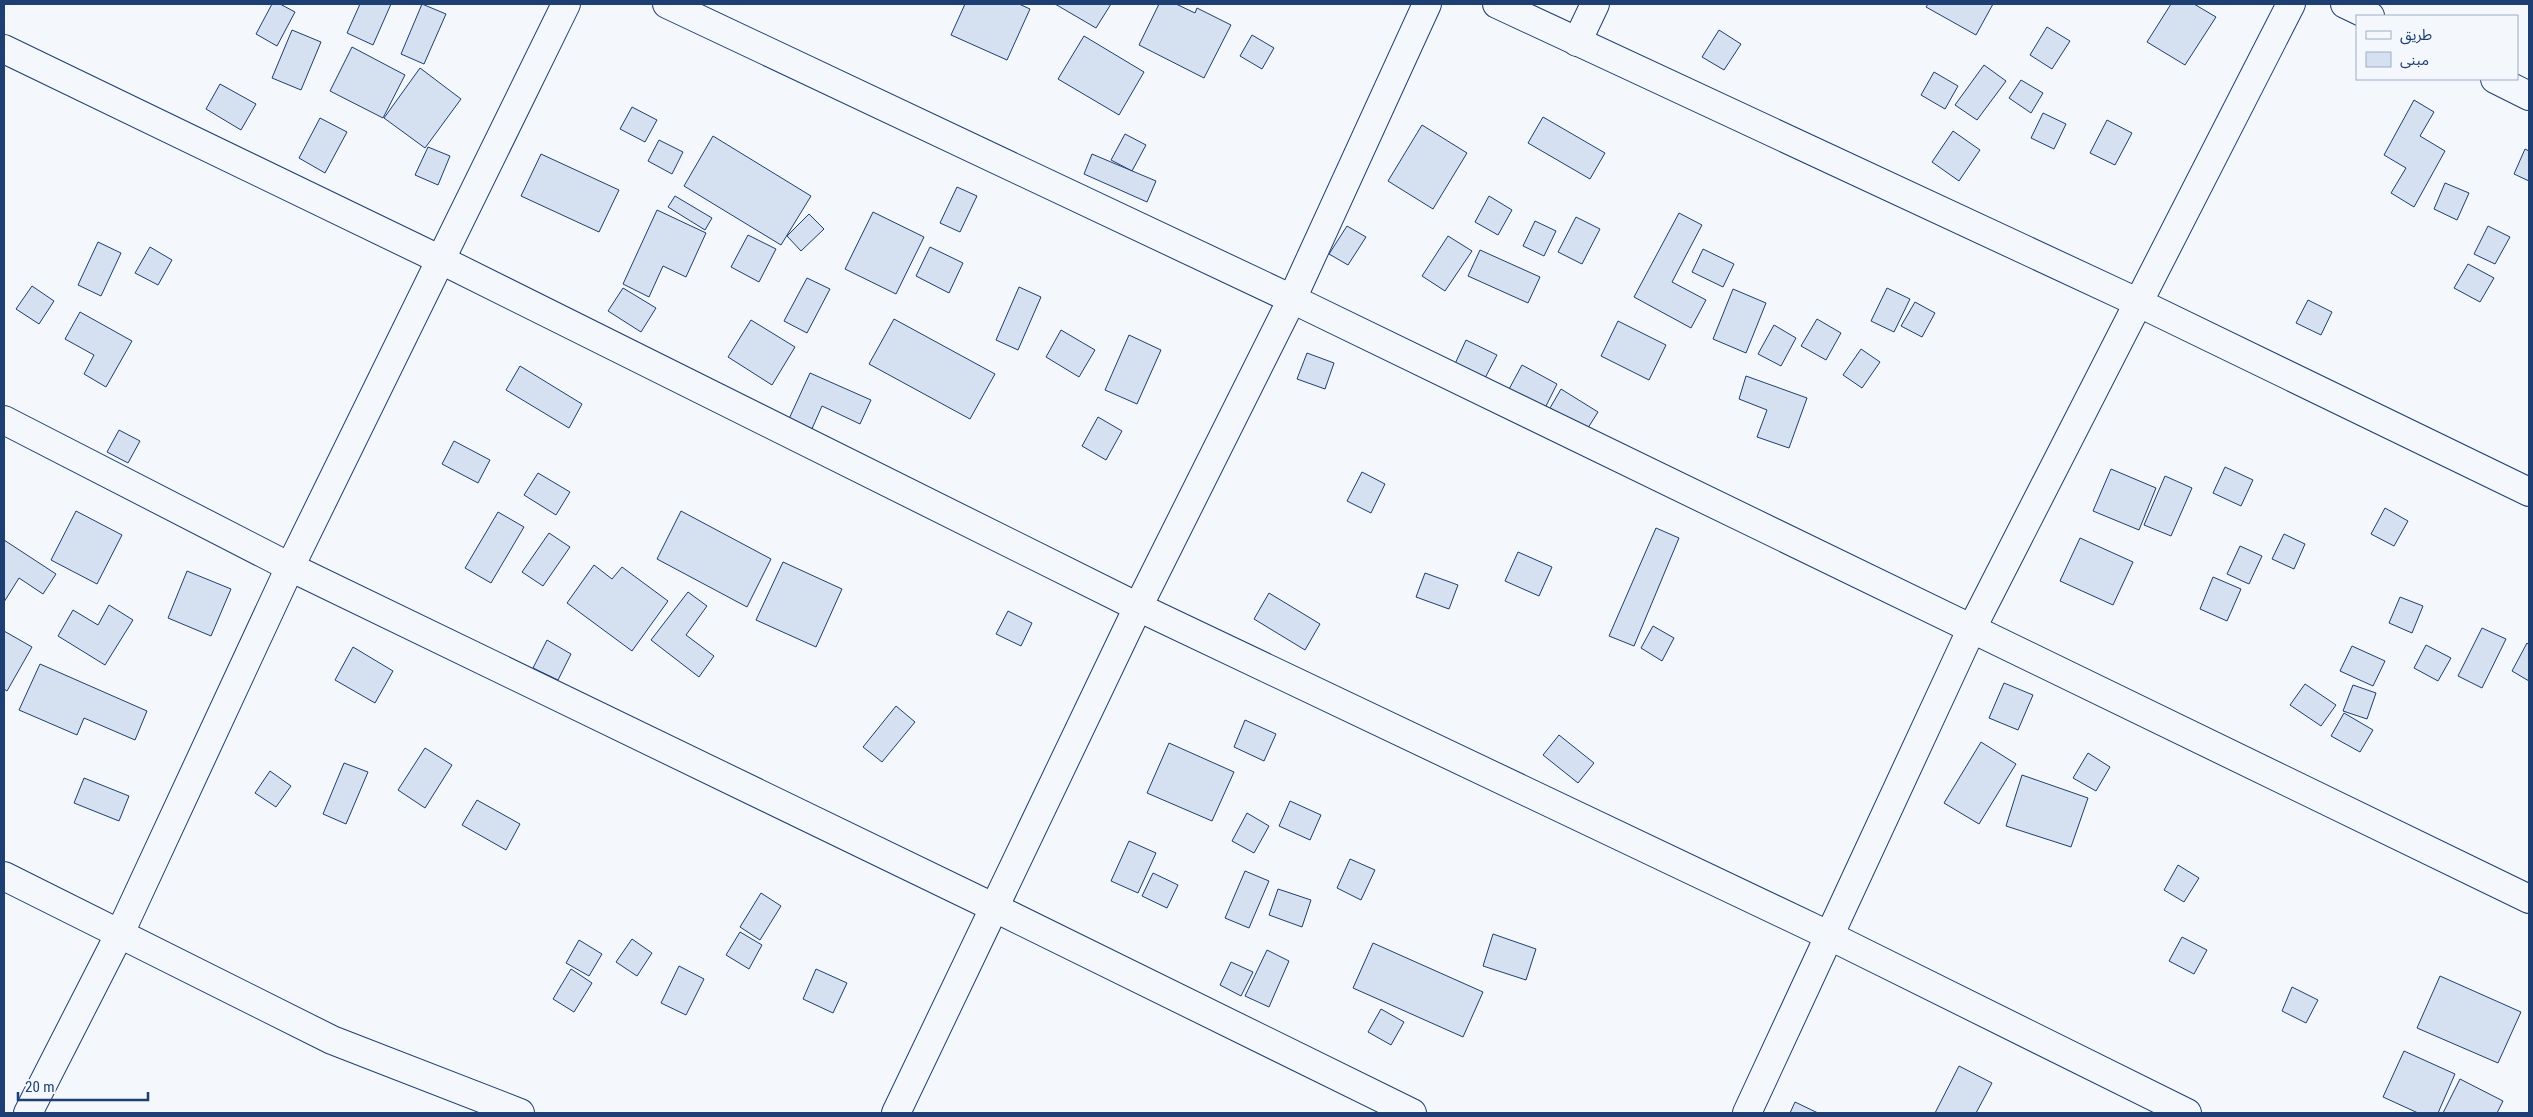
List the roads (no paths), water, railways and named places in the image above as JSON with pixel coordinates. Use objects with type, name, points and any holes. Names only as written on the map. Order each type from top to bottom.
[{"type":"street","points":[[28,1113],[120,933],[290,567],[566,4]]},
{"type":"street","points":[[667,4],[1292,299],[2529,899]]},
{"type":"street","points":[[896,1113],[1138,607],[1292,299],[1427,4]]},
{"type":"street","points":[[1498,4],[2137,302],[2529,492]]},
{"type":"street","points":[[1577,42],[1595,4]]},
{"type":"street","points":[[1747,1113],[1972,628],[2291,4]]},
{"type":"street","points":[[2345,4],[2368,15]]},
{"type":"street","points":[[4,49],[441,260],[1138,607],[1828,935],[2187,1113]]},
{"type":"street","points":[[2497,80],[2529,96]]},
{"type":"street","points":[[4,420],[290,567],[995,908],[1412,1113]]},
{"type":"street","points":[[4,876],[332,1040],[520,1113]]}]
